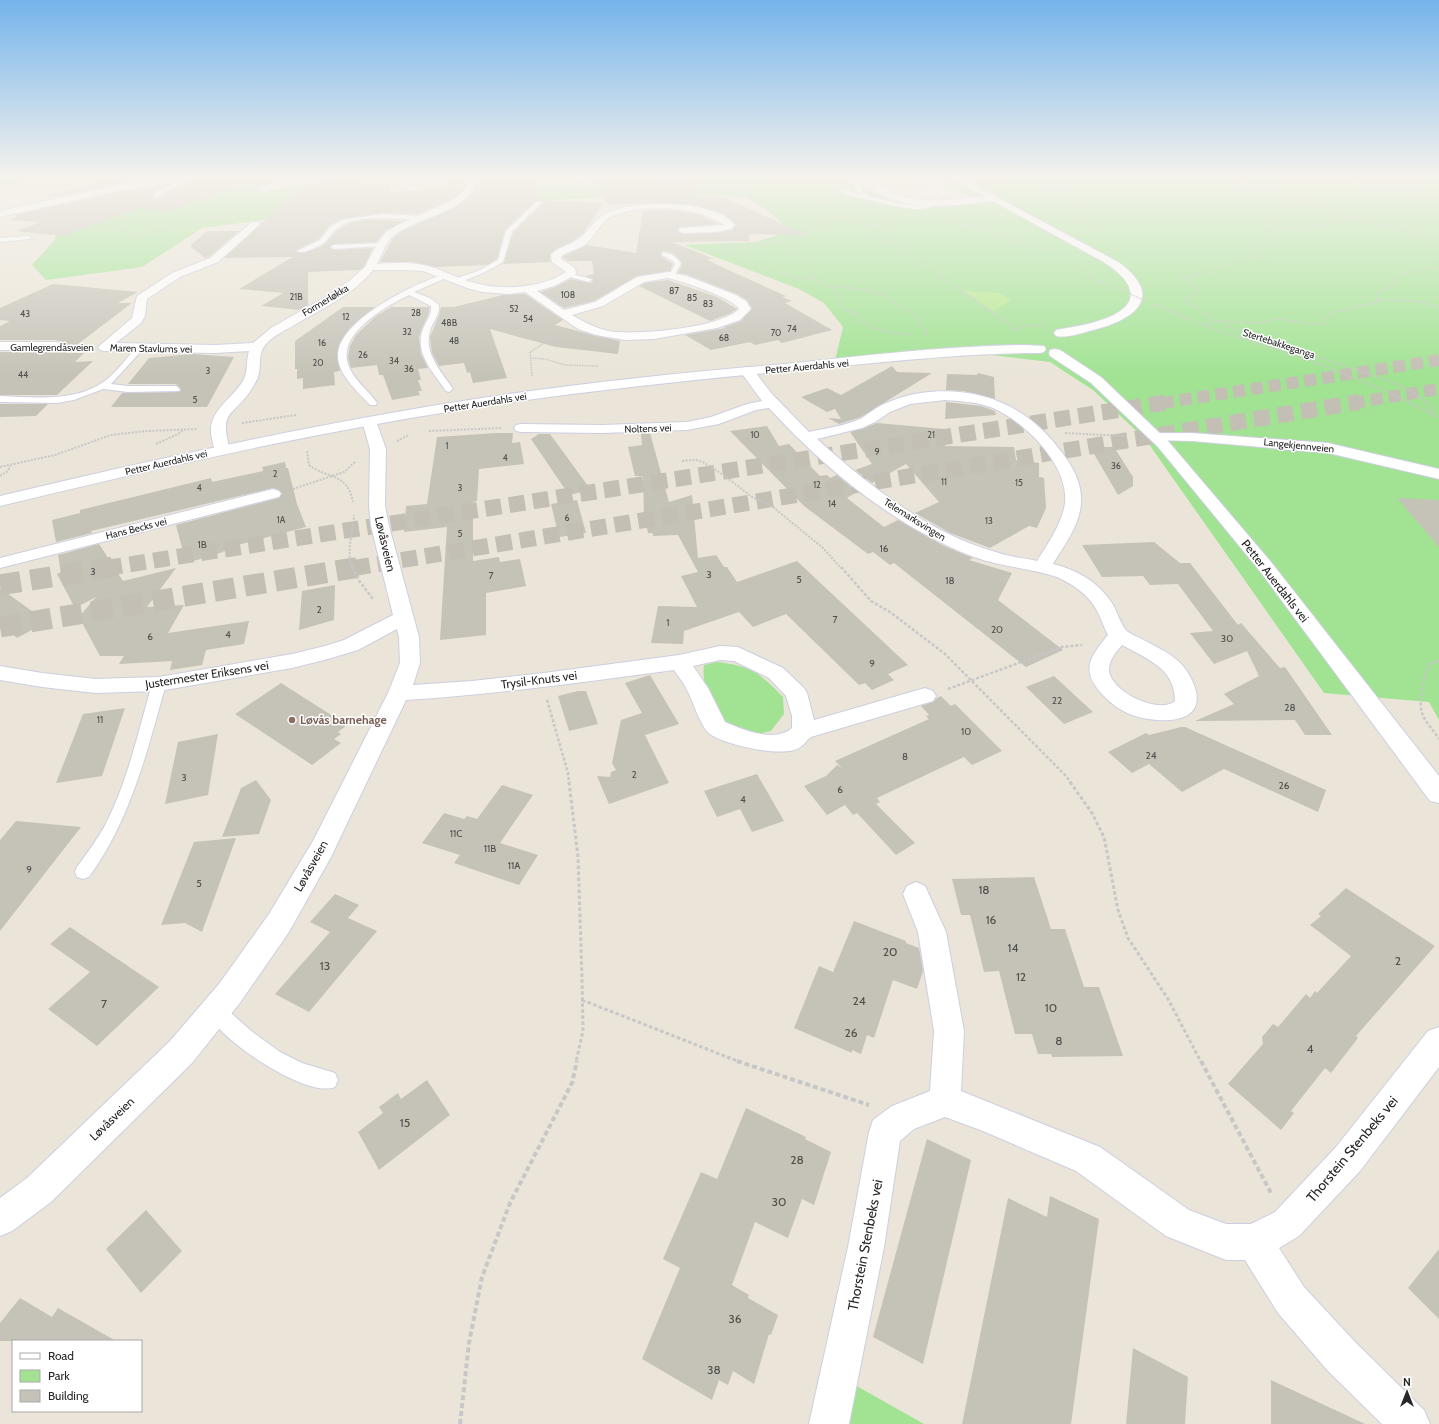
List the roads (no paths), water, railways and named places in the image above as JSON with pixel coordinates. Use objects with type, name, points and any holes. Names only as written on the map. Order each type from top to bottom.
[{"type":"street","name":"Maren Stavlums vei","points":[[232,244],[214,260],[176,275],[141,298],[139,316],[137,320],[104,347],[257,347]]},
{"type":"street","points":[[371,267],[415,267],[431,270],[473,286],[491,289],[526,288],[550,283],[571,273],[571,270],[556,260],[556,255],[577,244]]},
{"type":"street","points":[[1060,333],[1103,324],[1125,313],[1133,306],[1137,295],[1136,286],[1130,277],[1110,261],[1079,244]]},
{"type":"street","name":"Formerløkka","points":[[257,347],[274,331],[347,288],[356,281],[371,267],[381,245]]},
{"type":"street","points":[[526,288],[563,314],[582,326],[611,336],[639,337],[685,330],[715,324],[738,317],[745,310],[742,303],[732,297],[683,278],[672,275],[658,275],[641,279],[599,304],[563,314]]},
{"type":"street","points":[[1040,349],[1055,353],[1079,347],[1103,324]]},
{"type":"street","points":[[1047,329],[1077,338],[1079,347]]},
{"type":"street","name":"Petter Auerdahls vei","points":[[977,350],[1031,338],[1034,346],[1040,349]]},
{"type":"street","name":"Gamlegrendåsveien","points":[[0,346],[56,346]]},
{"type":"street","points":[[222,450],[217,431],[220,418],[249,382],[253,372],[253,358],[257,347]]},
{"type":"street","name":"Petter Auerdahls vei","points":[[1079,347],[1096,380]]},
{"type":"street","name":"Petter Auerdahls vei","points":[[0,501],[222,450],[371,412],[747,371],[977,350],[1040,349]]},
{"type":"street","name":"Petter Auerdahls vei","points":[[1055,353],[1096,380],[1157,437],[1265,566],[1439,794]]},
{"type":"street","name":"Telemarksvingen","points":[[747,371],[771,403],[806,437],[834,462],[900,512],[934,533],[982,554],[1073,577],[1090,589],[1102,602],[1114,641]]},
{"type":"street","points":[[806,437],[848,428],[866,421],[885,409],[906,401],[940,396],[967,397],[996,404],[1026,421],[1040,434],[1066,471],[1070,483],[1073,504],[1064,531],[1042,568]]},
{"type":"street","name":"Noltens vei","points":[[521,428],[616,429],[687,426],[714,421],[752,407],[771,403]]},
{"type":"street","name":"Løvåsveien","points":[[0,1219],[39,1190],[181,1052],[215,1011],[279,923],[322,849],[399,693],[410,663],[409,637],[401,620],[398,599],[379,519],[376,490],[378,449],[371,412]]},
{"type":"street","name":"Langekjennveien","points":[[1157,437],[1192,437],[1328,448],[1439,474]]},
{"type":"street","name":"Hans Becks vei","points":[[0,563],[273,494]]},
{"type":"street","name":"Justermester Eriksens vei","points":[[0,673],[50,681],[96,686],[159,684],[292,661],[328,652],[351,645],[401,620]]},
{"type":"street","name":"Trysil-Knuts vei","points":[[399,693],[472,688],[544,680],[679,662],[720,653],[738,654],[776,673],[796,693],[803,716],[803,731]]},
{"type":"street","points":[[679,662],[697,688],[708,713],[717,728],[738,737],[766,743],[791,742],[803,731],[925,696]]},
{"type":"street","points":[[916,894],[932,932],[949,1031],[945,1101]]},
{"type":"street","name":"Thorstein Stenbeks vei","points":[[830,1424],[866,1247],[885,1132],[904,1117],[945,1101],[986,1116],[1088,1159],[1178,1224],[1226,1242],[1254,1242],[1287,1224],[1348,1159],[1439,1042]]},
{"type":"street","points":[[1254,1242],[1291,1300],[1342,1357],[1410,1424]]},
{"type":"lane","points":[[300,251],[314,244]]},
{"type":"lane","points":[[456,280],[485,270],[500,261],[504,256],[506,244]]},
{"type":"lane","points":[[334,247],[381,245]]},
{"type":"lane","points":[[664,254],[676,260],[678,264],[672,275]]},
{"type":"lane","points":[[568,275],[589,280]]},
{"type":"lane","points":[[371,412],[343,363],[342,351],[350,334],[378,310],[408,292],[446,276]]},
{"type":"lane","points":[[408,292],[435,305],[435,311],[425,332],[423,345],[424,351],[449,389]]},
{"type":"lane","points":[[0,398],[63,399],[84,394],[103,386],[141,347]]},
{"type":"lane","points":[[103,386],[176,389]]},
{"type":"lane","points":[[83,872],[101,847],[115,821],[141,746],[159,684]]},
{"type":"lane","points":[[215,1011],[239,1034],[275,1061],[296,1071],[328,1080]]},
{"type":"tunnel","points":[[1162,403],[1439,360]]},
{"type":"tunnel","points":[[1353,403],[1439,389]]},
{"type":"tunnel","points":[[106,568],[1169,402]]},
{"type":"tunnel","points":[[354,568],[1359,402]]},
{"type":"tunnel","points":[[0,585],[113,567]]},
{"type":"tunnel","points":[[354,568],[360,567]]},
{"type":"tunnel","points":[[0,627],[354,568]]},
{"type":"place","name":"Løvås barnehage","points":[[292,720]]}]
